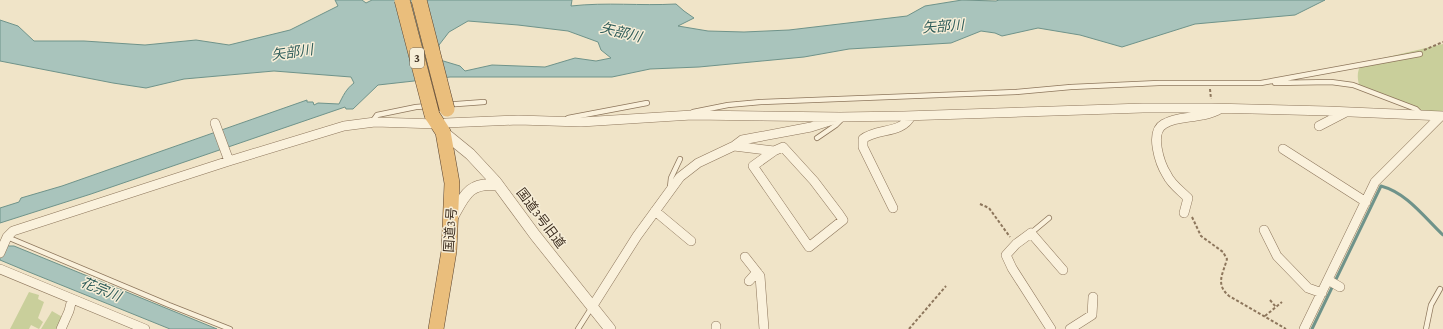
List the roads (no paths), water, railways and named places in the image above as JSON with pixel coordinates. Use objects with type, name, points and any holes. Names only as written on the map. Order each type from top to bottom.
[{"type":"highway","name":"国道3号","points":[[402,0],[441,121]]},
{"type":"highway","name":"国道3号","points":[[419,0],[452,183],[449,251],[436,329]]},
{"type":"street","points":[[0,253],[8,237],[13,231],[229,161],[344,126],[372,122],[518,120],[581,122],[692,115],[842,117],[911,116],[1143,108],[1224,108],[1442,116]]},
{"type":"street","points":[[1185,208],[1188,198],[1167,177],[1160,159],[1156,140],[1157,132],[1162,124],[1170,121],[1204,115],[1224,108]]},
{"type":"street","points":[[1319,126],[1347,112]]},
{"type":"street","points":[[893,208],[863,147],[864,139],[869,135],[903,126],[911,116]]},
{"type":"street","points":[[1304,329],[1375,182],[1442,116]]},
{"type":"street","points":[[592,307],[636,236],[680,177],[698,163],[734,146],[742,140],[811,127],[842,117]]},
{"type":"street","name":"国道3号旧道","points":[[441,121],[498,185],[535,235],[610,329]]},
{"type":"street","points":[[215,123],[229,161]]},
{"type":"street","points":[[734,146],[774,151],[783,147],[814,181],[843,220],[809,247],[753,166],[774,151]]},
{"type":"street","points":[[1283,150],[1366,202]]},
{"type":"street","points":[[451,221],[471,189],[486,184],[498,185]]},
{"type":"street","points":[[655,211],[691,241]]},
{"type":"street","points":[[1264,230],[1277,256],[1308,288],[1322,293]]},
{"type":"street","points":[[1051,329],[1012,268],[1004,251],[1030,233],[1063,270]]},
{"type":"street","points":[[745,258],[760,276],[764,329]]},
{"type":"street","points":[[0,269],[145,329]]},
{"type":"street","points":[[749,281],[757,272]]},
{"type":"street","points":[[1328,280],[1340,287]]},
{"type":"street","points":[[1070,329],[1092,315],[1093,297]]},
{"type":"street","points":[[61,329],[69,311],[72,299]]},
{"type":"lane","points":[[1261,83],[1418,54]]},
{"type":"lane","points":[[692,115],[693,111],[728,105],[761,102],[1016,92],[1071,87],[1158,83],[1209,84],[1331,82],[1353,85],[1416,109],[1422,115]]},
{"type":"lane","points":[[372,122],[377,115],[416,107],[484,102]]},
{"type":"lane","points":[[554,121],[647,103]]},
{"type":"lane","points":[[817,138],[836,125],[842,117]]},
{"type":"lane","points":[[670,191],[671,178],[680,159]]},
{"type":"lane","points":[[1030,233],[1049,218]]},
{"type":"lane","points":[[8,237],[230,329]]},
{"type":"lane","points":[[1426,329],[1430,305],[1440,289]]},
{"type":"lane","points":[[578,329],[592,307]]},
{"type":"water","name":"矢部川","points":[[335,0],[362,0],[366,3],[372,0],[572,0],[571,6],[597,4],[676,4],[694,18],[678,26],[708,31],[744,32],[789,30],[907,16],[925,6],[962,0],[1325,0],[1295,15],[1195,24],[1122,47],[1080,35],[1038,28],[1002,36],[995,33],[981,31],[951,43],[849,49],[804,57],[699,67],[650,69],[612,77],[450,77],[378,85],[353,109],[346,109],[345,107],[91,194],[0,223],[0,208],[19,202],[21,198],[62,186],[307,100],[307,102],[313,102],[314,105],[318,103],[339,104],[343,95],[354,83],[351,77],[274,71],[184,79],[146,88],[113,83],[0,61],[0,20],[18,26],[34,41],[84,41],[145,45],[196,40],[229,45],[290,30],[338,6]],"holes":[[[468,21],[568,31],[598,42],[601,50],[611,58],[596,61],[575,58],[545,67],[492,65],[465,71],[460,66],[440,60],[439,45],[449,32]]]},
{"type":"water","name":"花宗川","points":[[0,241],[9,246],[14,246],[217,329],[170,329],[24,270],[0,260]]},
{"type":"waterway","points":[[1312,329],[1381,186],[1399,194],[1415,206],[1443,235]]}]
